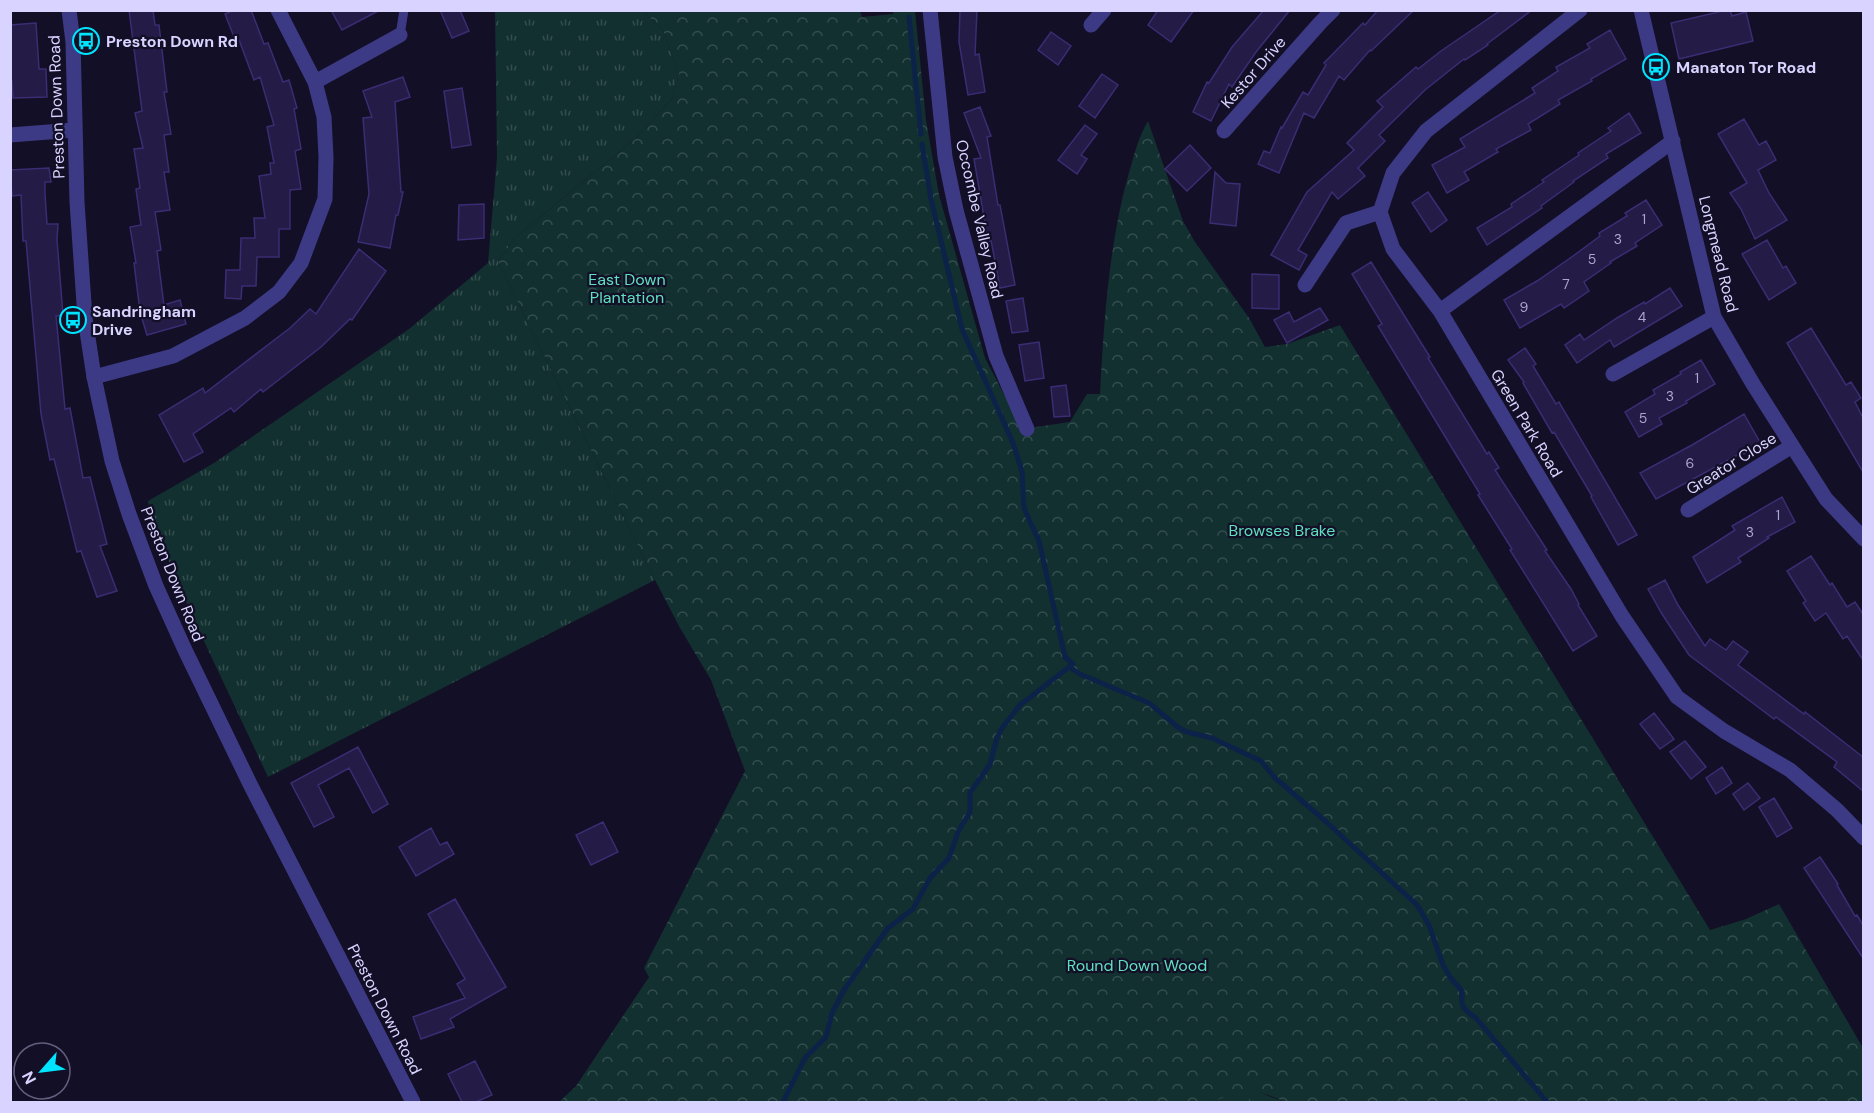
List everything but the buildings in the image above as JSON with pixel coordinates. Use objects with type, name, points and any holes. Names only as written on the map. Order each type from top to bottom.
[{"type":"street","name":"Preston Down Road","points":[[69,10],[73,42],[76,202],[85,318],[94,376],[112,461],[156,586],[180,640],[256,795],[413,1102]]},
{"type":"street","points":[[94,376],[173,356],[245,318],[279,292],[301,262],[325,199],[324,117],[315,82],[278,10]]},
{"type":"street","name":"Occombe Valley Road","points":[[930,10],[945,157],[956,210],[996,356],[1027,429]]},
{"type":"street","points":[[1091,25],[1104,10]]},
{"type":"street","name":"Kestor Drive","points":[[1224,131],[1333,10]]},
{"type":"street","points":[[1305,285],[1346,223],[1380,212],[1393,173],[1426,131],[1580,10]]},
{"type":"street","name":"Longmead Road","points":[[1641,10],[1714,317],[1826,498],[1863,538]]},
{"type":"street","points":[[315,82],[400,35]]},
{"type":"street","points":[[10,135],[74,130]]},
{"type":"street","points":[[1440,311],[1673,141]]},
{"type":"street","name":"Green Park Road","points":[[1380,212],[1393,249],[1440,311],[1622,616],[1677,697],[1724,731],[1790,770],[1837,810],[1863,838]]},
{"type":"street","points":[[1612,374],[1714,317]]},
{"type":"street","name":"Greator Close","points":[[1688,510],[1792,446]]},
{"type":"lane","points":[[400,35],[404,10]]},
{"type":"green space","points":[[860,10],[862,17],[893,14],[893,11],[915,11],[926,120],[939,195],[985,358],[1022,429],[1070,422],[1087,394],[1100,394],[1112,252],[1123,196],[1140,138],[1148,121],[1183,221],[1195,242],[1249,318],[1265,347],[1287,344],[1340,325],[1710,930],[1746,919],[1779,904],[1863,1048],[1863,1102],[1285,1102],[1266,1094],[1249,1092],[1213,1102],[559,1102],[576,1086],[649,977],[644,968],[745,771],[711,680],[655,580],[498,262],[515,238],[636,138],[672,99],[679,74],[663,30],[643,11]]},
{"type":"green space","points":[[495,11],[643,11],[663,30],[679,74],[672,99],[636,138],[515,238],[498,262],[655,580],[268,777],[194,620],[150,517],[148,501],[214,463],[409,329],[488,263],[497,157]]},
{"type":"green space","points":[[1249,1091],[1285,1102],[1213,1102],[1231,1094]]},
{"type":"waterway","points":[[909,17],[921,134]]},
{"type":"waterway","points":[[783,1102],[805,1058],[826,1037],[832,1013],[844,990],[888,928],[913,909],[930,878],[949,858],[958,832],[970,812],[970,793],[990,764],[1002,728],[1020,705],[1073,664],[1065,657],[1039,541],[1024,508],[1022,471],[1013,443],[962,329],[931,199],[922,144]]},
{"type":"waterway","points":[[1069,667],[1080,674],[1149,703],[1187,732],[1212,738],[1261,761],[1274,777],[1417,905],[1429,925],[1443,965],[1462,991],[1463,1007],[1476,1018],[1547,1102]]},
{"type":"place","name":"Preston Down Rd","points":[[86,41]]},
{"type":"place","name":"Manaton Tor Road","points":[[1656,67]]},
{"type":"place","name":"Sandringham Drive","points":[[73,320]]},
{"type":"park label","name":"East Down Plantation","points":[[627,288]]},
{"type":"park label","name":"Browses Brake","points":[[1282,530]]},
{"type":"park label","name":"Round Down Wood","points":[[1137,965]]}]
